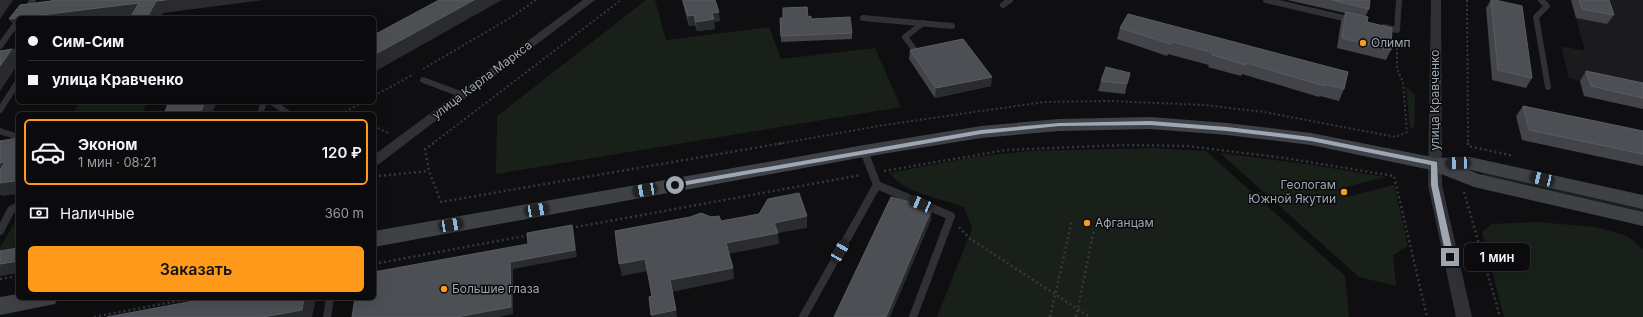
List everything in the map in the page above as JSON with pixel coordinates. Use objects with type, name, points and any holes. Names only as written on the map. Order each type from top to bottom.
[{"type":"street","name":"улица Карла Маркса","points":[[376,160],[590,0]]},
{"type":"street","name":"улица Кравченко","points":[[1436,0],[1435,185],[1464,317]]},
{"type":"street","points":[[376,239],[864,151],[981,132],[1059,124],[1150,123],[1227,129],[1311,139],[1435,164],[1474,180],[1643,219]]},
{"type":"street","points":[[1435,164],[1470,163],[1643,202]]},
{"type":"street","points":[[0,306],[35,300]]},
{"type":"lane","points":[[21,16],[33,0]]},
{"type":"lane","points":[[1003,4],[1010,0]]},
{"type":"lane","points":[[1266,0],[1358,22]]},
{"type":"lane","points":[[1374,25],[1397,30],[1399,0]]},
{"type":"lane","points":[[1541,0],[1547,6],[1536,17],[1548,87]]},
{"type":"lane","points":[[863,18],[952,26]]},
{"type":"lane","points":[[916,53],[906,37],[923,23]]},
{"type":"lane","points":[[0,46],[16,24]]},
{"type":"lane","points":[[0,54],[16,51]]},
{"type":"lane","points":[[423,80],[463,95]]},
{"type":"lane","points":[[0,110],[16,86]]},
{"type":"lane","points":[[275,104],[286,112]]},
{"type":"lane","points":[[0,131],[16,136]]},
{"type":"lane","points":[[864,151],[877,185],[951,216],[913,317]]},
{"type":"lane","points":[[803,317],[877,185]]},
{"type":"lane","points":[[0,231],[11,210],[16,207]]},
{"type":"lane","points":[[327,317],[330,300]]},
{"type":"path","points":[[376,95],[503,22],[536,0]]},
{"type":"path","points":[[622,0],[425,149],[428,171],[441,202],[884,125],[1044,102],[1110,101],[1204,105],[1264,112],[1396,137],[1407,132],[1403,82],[1397,69],[1397,30]]},
{"type":"path","points":[[1467,0],[1468,146],[1521,158]]},
{"type":"path","points":[[346,111],[359,104]]},
{"type":"path","points":[[376,127],[390,134]]},
{"type":"path","points":[[570,228],[872,172],[1006,150],[1123,145],[1202,148],[1285,158],[1394,176],[1427,317]]},
{"type":"path","points":[[378,176],[428,171]]},
{"type":"path","points":[[1468,193],[1463,192],[1500,317]]},
{"type":"path","points":[[951,216],[969,238],[1090,317]]},
{"type":"path","points":[[1050,317],[1072,220]]},
{"type":"path","points":[[1076,317],[1095,225]]},
{"type":"path","points":[[376,264],[531,235]]},
{"type":"path","points":[[0,279],[16,276]]},
{"type":"path","points":[[94,317],[183,300]]},
{"type":"shaded area","points":[[646,0],[655,0],[666,40],[769,27],[781,59],[875,48],[901,107],[496,174],[497,116]]},
{"type":"shaded area","points":[[1571,0],[1643,0],[1643,109],[1584,96],[1580,81],[1569,78],[1561,46],[1585,51]]},
{"type":"shaded area","points":[[1406,87],[1415,94],[1414,128],[1410,127]]},
{"type":"shaded area","points":[[78,104],[146,104],[143,111],[136,112],[74,112]]},
{"type":"shaded area","points":[[1153,148],[1206,151],[1345,276],[1349,317],[937,317],[972,229],[964,207],[914,191],[896,180],[889,173],[974,157],[1029,151]]},
{"type":"shaded area","points":[[1220,153],[1313,165],[1385,177],[1338,189],[1347,197],[1394,185],[1408,246],[1393,255],[1396,286],[1359,277]]},
{"type":"shaded area","points":[[1482,172],[1643,208],[1643,213],[1483,177]]},
{"type":"shaded area","points":[[16,220],[16,255],[0,258],[0,248]]},
{"type":"shaded area","points":[[1536,222],[1596,227],[1627,236],[1643,249],[1643,317],[1504,317],[1482,232],[1492,224]]},
{"type":"building","points":[[165,0],[156,1],[148,16],[131,16],[139,3],[33,16],[16,16],[16,18],[9,19],[20,5],[51,1]]},
{"type":"building","points":[[439,0],[474,0],[376,54],[376,34]]},
{"type":"building","points":[[683,0],[715,0],[719,12],[712,13],[714,19],[696,22],[694,15],[688,16]]},
{"type":"building","points":[[1332,0],[1370,0],[1369,9]]},
{"type":"building","points":[[1491,0],[1522,6],[1532,78],[1498,70]]},
{"type":"building","points":[[1579,0],[1609,0],[1614,15],[1582,9]]},
{"type":"building","points":[[807,7],[808,17],[811,16],[811,19],[850,17],[852,33],[781,36],[780,18],[783,18],[783,8]]},
{"type":"building","points":[[1346,12],[1368,17],[1367,22],[1392,28],[1391,50],[1342,38]]},
{"type":"building","points":[[1128,14],[1348,72],[1344,89],[1324,84],[1324,86],[1247,63],[1246,65],[1212,55],[1213,53],[1172,42],[1171,44],[1120,28]]},
{"type":"building","points":[[963,39],[992,77],[936,88],[910,50]]},
{"type":"building","points":[[12,49],[0,66],[0,51]]},
{"type":"building","points":[[1106,67],[1130,73],[1127,84],[1101,81]]},
{"type":"building","points":[[1586,71],[1643,83],[1643,98],[1591,86]]},
{"type":"building","points":[[168,104],[204,104],[201,112],[165,112]]},
{"type":"building","points":[[1523,106],[1643,131],[1643,154],[1529,130]]},
{"type":"building","points":[[16,138],[15,181],[0,183],[0,170],[5,162],[0,163],[0,141]]},
{"type":"building","points":[[799,193],[807,216],[774,223],[778,233],[726,243],[733,268],[670,280],[676,310],[651,315],[649,297],[652,296],[645,259],[619,264],[615,231],[690,217],[701,213],[711,217],[719,216],[721,221],[759,214],[768,199]]},
{"type":"building","points":[[891,197],[932,208],[886,317],[834,317]]},
{"type":"building","name":"Большие глаза","points":[[572,225],[575,250],[510,262],[511,307],[457,317],[352,317],[355,300],[376,300],[376,272],[528,244],[527,233]]},
{"type":"building","points":[[16,248],[16,261],[0,264],[0,251]]},
{"type":"building","points":[[199,300],[304,300],[302,310],[263,317],[107,317]]},
{"type":"place","name":"Олимп","points":[[1363,43]]},
{"type":"place","name":"Геологам Южной Якутии","points":[[1344,192]]},
{"type":"place","name":"Афганцам","points":[[1087,223]]},
{"type":"place","name":"Большие глаза","points":[[444,289]]},
{"type":"route","points":[[675,185],[864,151],[981,132],[1059,124],[1150,123],[1227,129],[1311,139],[1362,148],[1435,164],[1435,185],[1450,257]]}]
